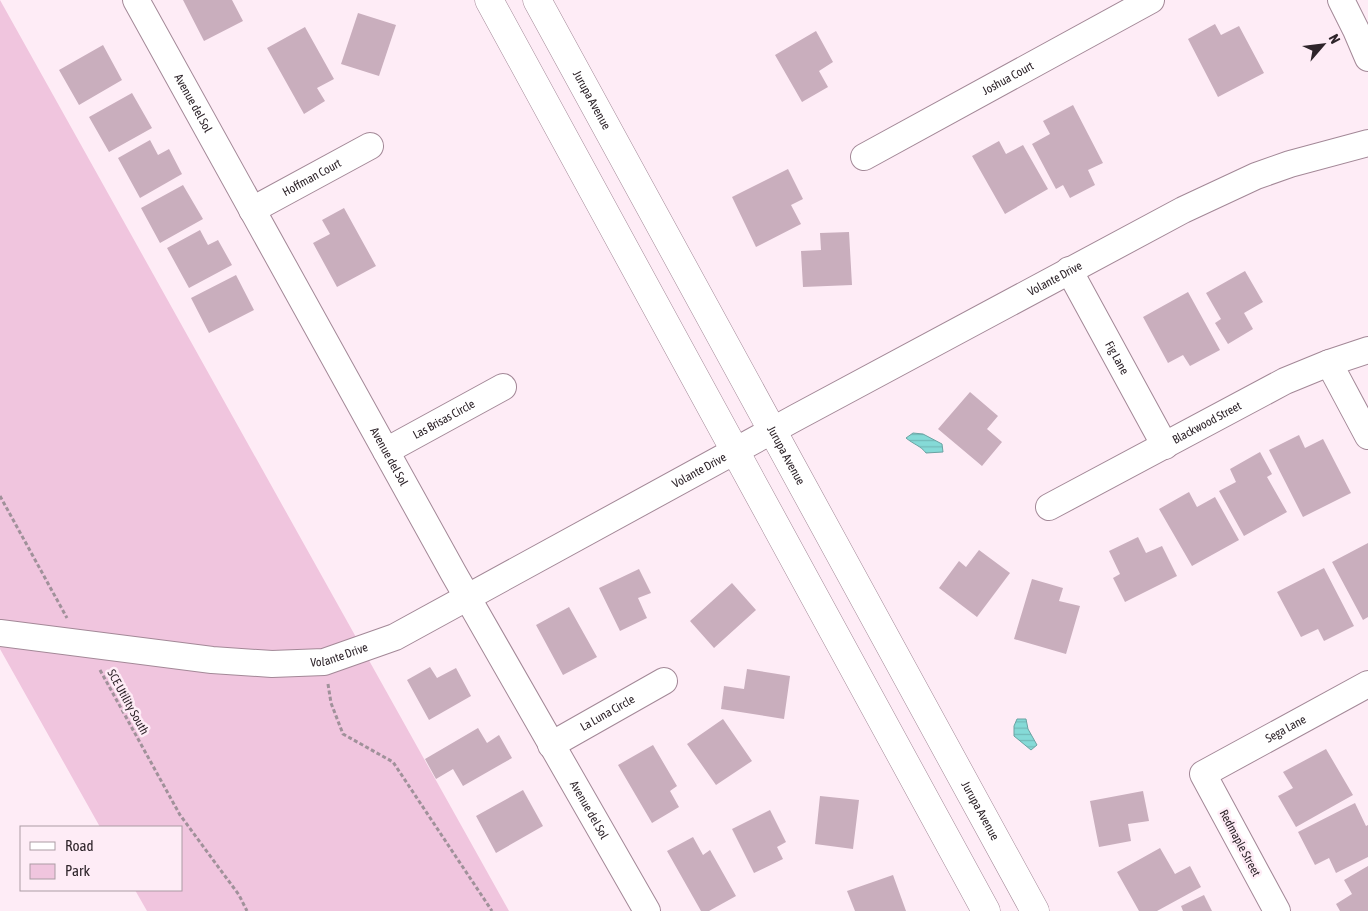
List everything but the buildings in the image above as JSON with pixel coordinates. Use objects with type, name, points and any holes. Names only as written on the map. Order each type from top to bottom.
[{"type":"main road","points":[[489,0],[986,911]]},
{"type":"main road","name":"Jurupa Avenue","points":[[537,0],[774,430],[1035,911]]},
{"type":"street","name":"Avenue del Sol","points":[[136,0],[468,598],[647,911]]},
{"type":"street","name":"Joshua Court","points":[[864,157],[1151,0]]},
{"type":"street","points":[[1341,0],[1368,58]]},
{"type":"street","name":"Volante Drive","points":[[0,633],[212,660],[272,664],[324,662],[396,638],[735,451],[1183,210],[1256,176],[1290,164],[1368,143]]},
{"type":"street","name":"Hoffman Court","points":[[252,210],[370,146]]},
{"type":"street","name":"Fig Lane","points":[[1069,270],[1164,446]]},
{"type":"street","name":"Blackwood Street","points":[[1049,507],[1285,382],[1329,362],[1368,350]]},
{"type":"street","points":[[1329,362],[1368,436]]},
{"type":"street","name":"Las Brisas Circle","points":[[386,450],[503,387]]},
{"type":"street","name":"La Luna Circle","points":[[552,745],[664,682]]},
{"type":"street","name":"Sega Lane","points":[[1203,774],[1368,684]]},
{"type":"street","name":"Redmaple Street","points":[[1203,774],[1276,911]]},
{"type":"path","name":"SCE Utility South","points":[[0,496],[60,606],[103,674],[180,814],[239,895],[247,911]]},
{"type":"path","points":[[324,662],[331,703],[342,734],[394,762],[492,911]]},
{"type":"green space","points":[[0,0],[509,911],[147,911],[136,891],[182,891],[182,826],[99,826],[0,649]]},
{"type":"water","points":[[913,433],[923,434],[942,444],[943,452],[926,453],[906,438]]},
{"type":"water","points":[[1017,719],[1026,719],[1028,729],[1037,745],[1031,750],[1014,736],[1014,726]]}]
